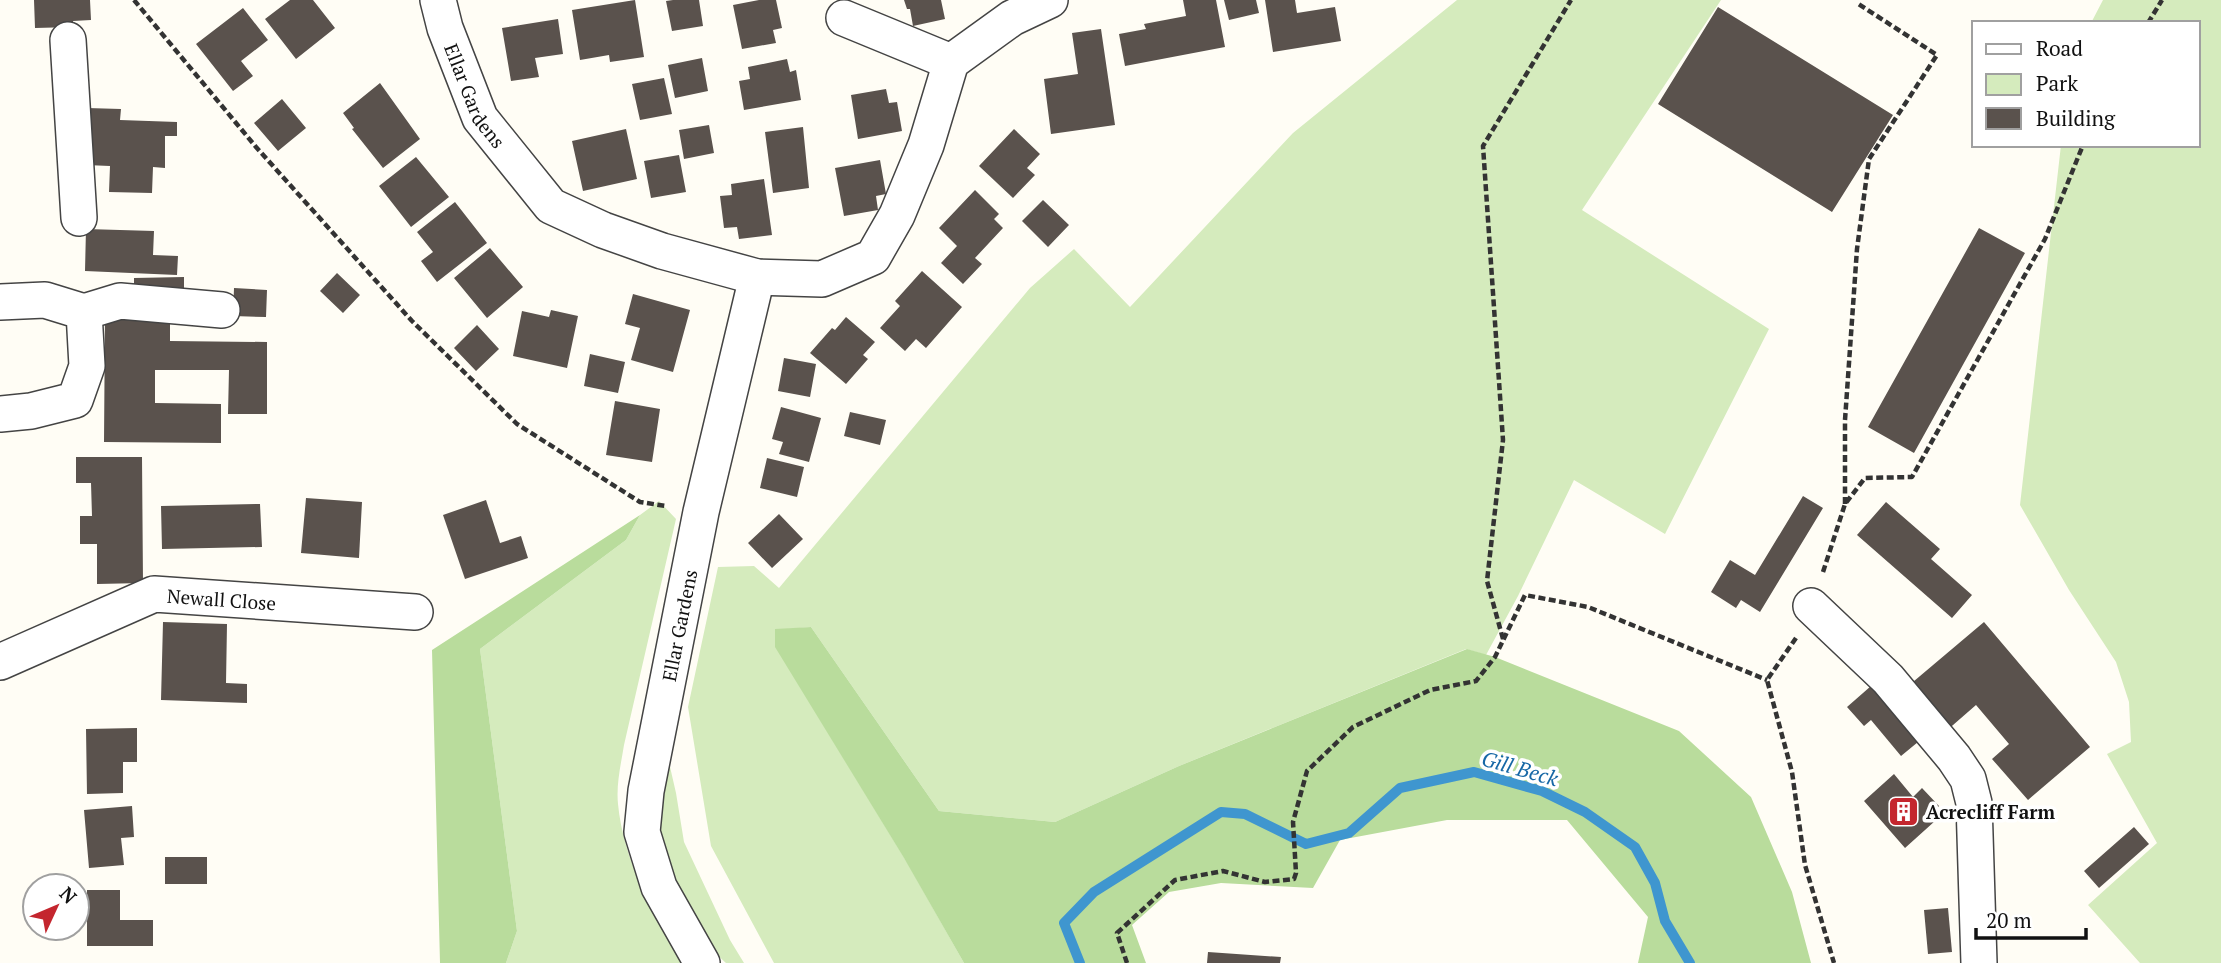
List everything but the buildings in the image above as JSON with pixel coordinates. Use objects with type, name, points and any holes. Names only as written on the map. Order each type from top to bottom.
[{"type":"street","name":"Ellar Gardens","points":[[438,0],[445,28],[480,118],[551,206],[627,239],[757,277],[822,279],[873,257],[897,215],[926,145],[951,62]]},
{"type":"street","points":[[844,18],[951,62],[1012,18],[1050,0]]},
{"type":"street","points":[[68,40],[79,218]]},
{"type":"street","name":"Ellar Gardens","points":[[702,963],[659,887],[642,832],[646,792],[701,512],[757,277]]},
{"type":"street","points":[[0,302],[45,300],[84,312],[120,301],[222,310]]},
{"type":"street","points":[[0,414],[31,411],[75,400],[88,366],[84,312]]},
{"type":"street","name":"Newall Close","points":[[0,662],[153,594],[415,612]]},
{"type":"street","points":[[1811,606],[1888,679],[1954,758],[1968,779],[1974,803],[1979,963]]},
{"type":"path","points":[[134,0],[256,147],[412,321],[517,424],[640,502],[701,512]]},
{"type":"path","points":[[1503,639],[1486,581],[1503,440],[1483,146],[1571,0]]},
{"type":"path","points":[[2149,21],[2162,0]]},
{"type":"path","points":[[1845,505],[1845,420],[1857,249],[1869,159],[1937,55],[1857,3]]},
{"type":"path","points":[[1767,680],[1803,629],[1845,505],[1865,478],[1912,477],[2051,227],[2082,147]]},
{"type":"path","points":[[1127,963],[1117,933],[1175,880],[1223,872],[1265,882],[1294,879],[1296,873],[1293,822],[1307,771],[1353,727],[1430,690],[1476,681],[1495,657],[1525,594],[1588,607],[1767,680]]},
{"type":"path","points":[[1767,680],[1792,772],[1805,865],[1834,963]]},
{"type":"green space","points":[[1457,0],[1721,0],[1582,210],[1769,329],[1665,534],[1574,480],[1486,655],[1466,649],[1179,766],[1055,822],[939,811],[811,627],[776,630],[776,647],[908,864],[964,963],[774,963],[711,846],[688,707],[718,567],[754,566],[779,588],[1030,288],[1074,249],[1130,307],[1293,133]]},
{"type":"green space","points":[[2103,0],[2221,0],[2221,963],[2140,963],[2088,905],[2157,843],[2107,754],[2131,742],[2129,702],[2116,662],[2069,590],[2020,505],[2061,147],[2200,147],[2200,21],[2092,21]]},
{"type":"green space","points":[[659,501],[676,519],[624,745],[618,797],[621,825],[633,867],[652,908],[686,963],[506,963],[517,931],[480,649],[626,540],[640,515]]},
{"type":"green space","points":[[640,515],[626,540],[480,649],[517,931],[506,963],[440,963],[432,650]]},
{"type":"green space","points":[[811,627],[939,811],[1055,822],[1179,766],[1467,649],[1495,657],[1679,731],[1751,797],[1792,892],[1811,963],[1638,963],[1648,917],[1567,820],[1447,820],[1340,840],[1313,888],[1221,883],[1169,892],[1132,925],[1146,963],[964,963],[904,858],[775,647],[775,629]]},
{"type":"green space","points":[[665,745],[684,842],[730,940],[744,963],[726,963],[713,951],[677,893],[656,837]]},
{"type":"waterway","name":"Gill Beck","points":[[1080,963],[1064,923],[1094,892],[1221,812],[1245,814],[1306,844],[1349,833],[1400,788],[1474,772],[1542,791],[1585,812],[1635,847],[1655,883],[1665,921],[1690,963]]},
{"type":"place","name":"Acrecliff Farm","points":[[1903,811]]}]
